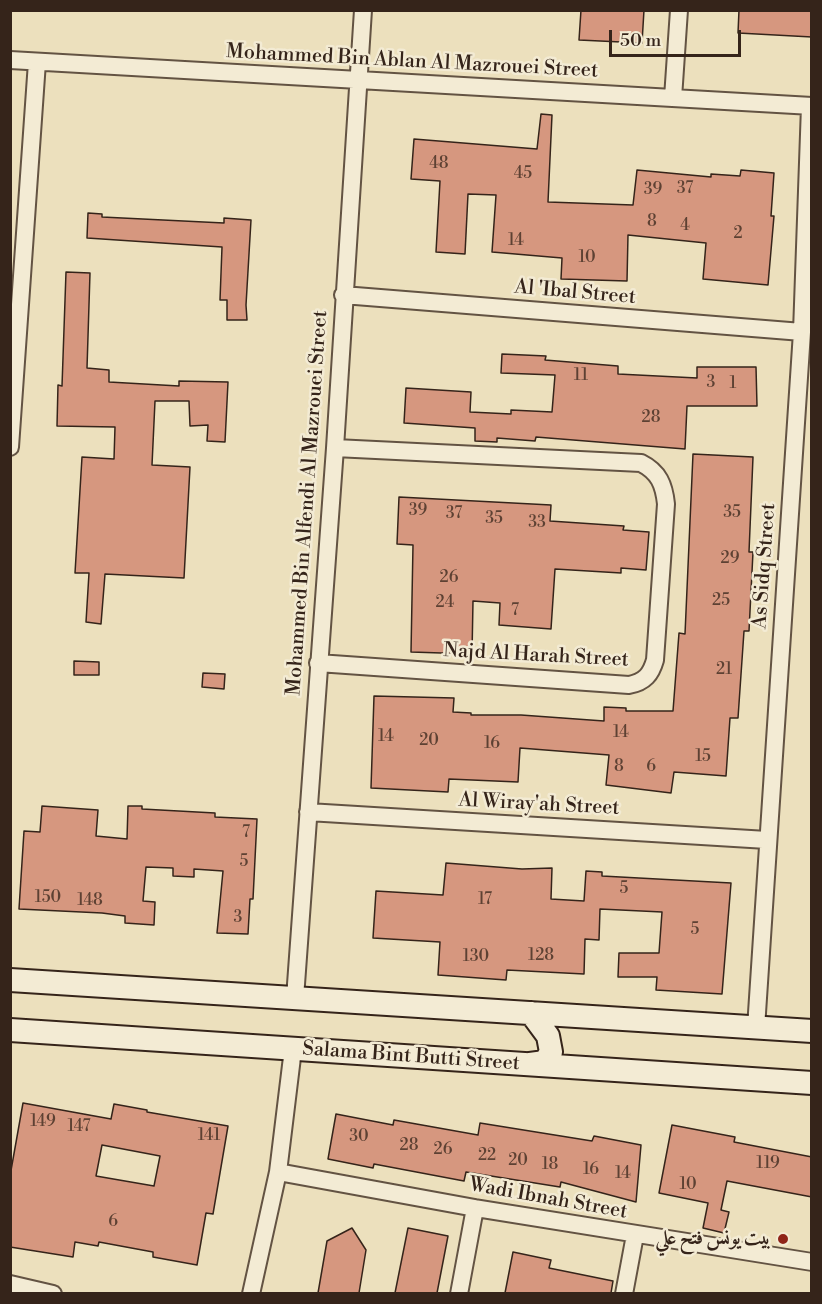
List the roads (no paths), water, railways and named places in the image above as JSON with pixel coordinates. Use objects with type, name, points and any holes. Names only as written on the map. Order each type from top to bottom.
[{"type":"main road","points":[[10,980],[812,1030]]},
{"type":"main road","points":[[526,1064],[545,1062],[551,1052],[548,1036],[531,1013]]},
{"type":"main road","name":"Salama Bint Butti Street","points":[[10,1030],[812,1083]]},
{"type":"street","name":"Mohammed Bin Alfendi Al Mazrouei Street","points":[[295,998],[335,448],[363,10]]},
{"type":"street","points":[[673,98],[679,10]]},
{"type":"street","name":"Mohammed Bin Ablan Al Mazrouei Street","points":[[10,60],[811,106]]},
{"type":"street","points":[[10,447],[37,62]]},
{"type":"street","name":"As Sidq Street","points":[[756,1028],[802,332],[811,106]]},
{"type":"street","name":"Al 'Ibal Street","points":[[343,295],[802,332]]},
{"type":"street","name":"Najd Al Harah Street","points":[[318,663],[630,685],[645,679],[651,673],[655,660],[666,504],[664,488],[651,468],[641,463],[335,448]]},
{"type":"street","name":"Al Wiray'ah Street","points":[[308,812],[767,840]]},
{"type":"street","points":[[251,1293],[278,1172],[293,1049]]},
{"type":"street","name":"Wadi Ibnah Street","points":[[278,1172],[635,1235],[812,1262]]},
{"type":"street","points":[[459,1293],[475,1208]]},
{"type":"street","points":[[624,1293],[635,1235]]},
{"type":"street","points":[[10,1284],[54,1293]]},
{"type":"place","name":"بيت يونس فتح علي","points":[[783,1239]]}]
